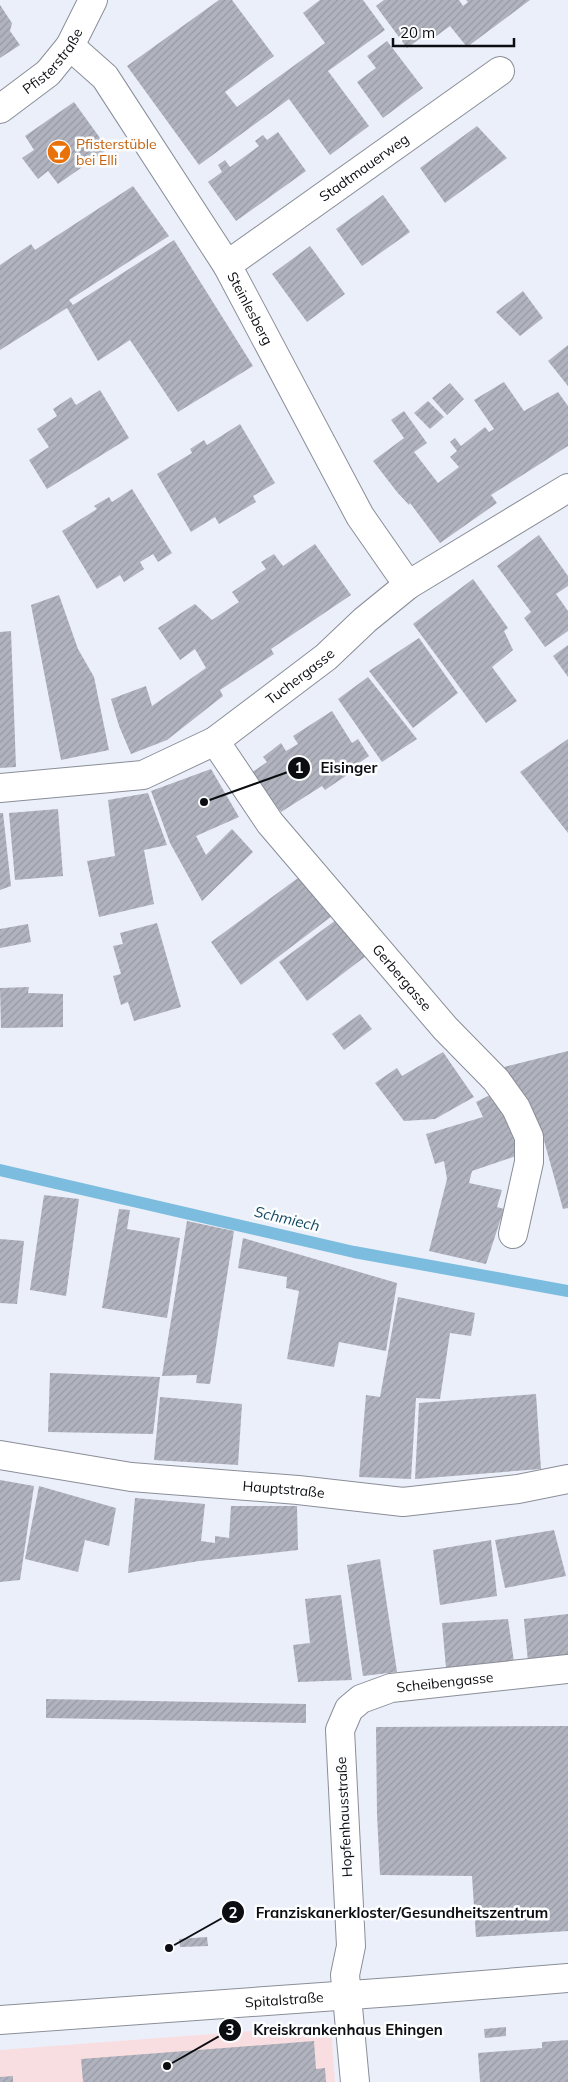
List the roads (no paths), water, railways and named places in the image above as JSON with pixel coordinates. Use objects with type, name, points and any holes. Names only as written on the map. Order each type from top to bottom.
[{"type":"street","name":"Pfisterstraße","points":[[0,109],[48,74],[70,46],[93,0]]},
{"type":"street","name":"Steinlesberg","points":[[70,46],[105,77],[227,265],[360,516],[408,585]]},
{"type":"street","name":"Stadtmauerweg","points":[[227,265],[500,71]]},
{"type":"street","name":"Tuchergasse","points":[[0,788],[143,775],[215,741],[326,657],[408,585],[568,488]]},
{"type":"street","name":"Gerbergasse","points":[[215,741],[270,824],[445,1028],[496,1080],[516,1108],[529,1137],[529,1162],[513,1234]]},
{"type":"street","name":"Hauptstraße","points":[[0,1455],[131,1478],[298,1490],[403,1502],[518,1489],[568,1479]]},
{"type":"street","name":"Scheibengasse","points":[[340,1730],[349,1709],[361,1699],[391,1688],[568,1668]]},
{"type":"street","name":"Hopfenhausstraße","points":[[340,1730],[351,1946],[345,1975],[355,2082]]},
{"type":"street","name":"Spitalstraße","points":[[0,2020],[347,1996],[568,1978]]},
{"type":"waterway","name":"Schmiech","points":[[0,1170],[354,1252],[568,1291]]},
{"type":"place","name":"Pfisterstüble bei Elli","points":[[59,152]]},
{"type":"place","name":"Eisinger","points":[[204,802]]},
{"type":"place","name":"Franziskanerkloster/Gesundheitszentrum","points":[[169,1948]]},
{"type":"place","name":"Kreiskrankenhaus Ehingen","points":[[167,2066]]}]
